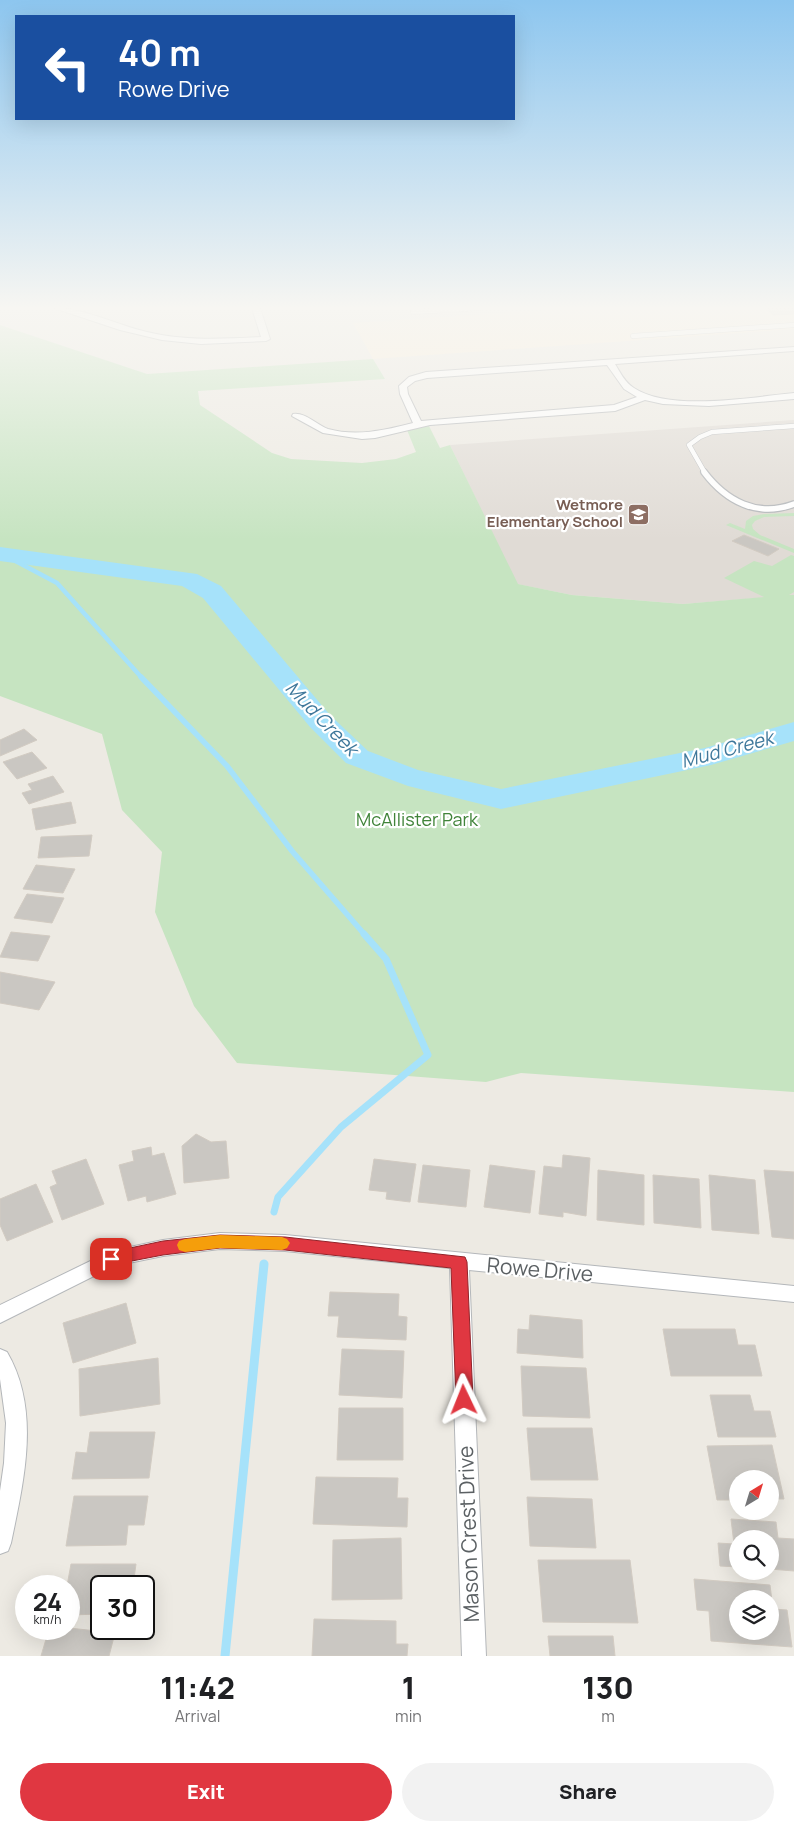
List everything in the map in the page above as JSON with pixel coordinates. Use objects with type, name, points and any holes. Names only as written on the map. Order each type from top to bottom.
[{"type":"street","points":[[404,385],[404,394],[418,424]]},
{"type":"street","points":[[625,385],[631,391],[658,401],[686,403],[794,396]]},
{"type":"street","points":[[296,416],[326,430],[356,436],[375,435],[418,424],[606,410],[622,407],[646,397]]},
{"type":"street","name":"Rowe Drive","points":[[0,1314],[111,1259],[163,1248],[210,1242],[285,1243],[459,1262],[794,1294]]},
{"type":"street","name":"Mason Crest Drive","points":[[459,1262],[474,1656]]},
{"type":"street","points":[[0,1358],[11,1381],[18,1452],[0,1543]]},
{"type":"lane","points":[[794,426],[712,432],[700,437],[689,445],[692,455],[724,495],[754,506],[774,509],[794,504]]},
{"type":"shaded area","name":"Wetmore Elementary School","points":[[794,420],[794,595],[683,604],[572,595],[517,584],[450,445]]},
{"type":"green space","name":"McAllister Park","points":[[0,385],[287,385],[198,391],[200,405],[272,453],[291,459],[362,463],[396,459],[416,452],[407,430],[429,426],[440,448],[450,445],[518,584],[572,595],[683,604],[764,597],[724,578],[754,561],[772,566],[791,555],[794,556],[794,592],[789,595],[794,595],[794,1092],[521,1073],[486,1082],[237,1063],[194,1006],[155,912],[162,852],[122,810],[102,734],[0,696]]},
{"type":"green space","points":[[794,513],[794,516],[764,517],[755,521],[752,525],[753,529],[760,535],[794,549],[794,553],[726,525],[730,523],[745,529],[746,521],[753,516]]},
{"type":"building","points":[[744,535],[779,549],[768,556],[732,541]]},
{"type":"building","points":[[24,729],[37,740],[0,756],[0,740]]},
{"type":"building","points":[[32,752],[47,768],[17,779],[3,762]]},
{"type":"building","points":[[53,776],[64,792],[29,804],[22,793],[32,790],[28,784]]},
{"type":"building","points":[[71,802],[76,823],[36,830],[32,809]]},
{"type":"building","points":[[92,835],[89,856],[38,858],[41,837]]},
{"type":"building","points":[[36,865],[75,869],[63,893],[23,889]]},
{"type":"building","points":[[27,894],[64,898],[52,923],[14,918]]},
{"type":"building","points":[[11,932],[50,936],[38,961],[0,957]]},
{"type":"building","points":[[0,972],[55,982],[39,1010],[0,1003]]},
{"type":"building","points":[[196,1134],[211,1142],[226,1141],[229,1178],[184,1183],[182,1146]]},
{"type":"building","points":[[151,1147],[152,1156],[164,1153],[176,1194],[147,1202],[146,1196],[128,1201],[119,1165],[134,1161],[132,1151]]},
{"type":"building","points":[[563,1155],[590,1158],[586,1216],[563,1212],[563,1217],[539,1214],[544,1166],[562,1168]]},
{"type":"building","points":[[86,1159],[104,1204],[62,1220],[50,1187],[57,1184],[52,1171]]},
{"type":"building","points":[[374,1159],[416,1164],[410,1202],[386,1199],[387,1192],[369,1190]]},
{"type":"building","points":[[423,1165],[470,1170],[466,1207],[418,1202]]},
{"type":"building","points":[[490,1165],[535,1171],[530,1213],[484,1207]]},
{"type":"building","points":[[598,1170],[644,1175],[644,1225],[597,1220]]},
{"type":"building","points":[[764,1170],[794,1172],[794,1239],[772,1237]]},
{"type":"building","points":[[653,1175],[699,1179],[701,1228],[654,1223]]},
{"type":"building","points":[[709,1175],[755,1180],[759,1234],[712,1230]]},
{"type":"building","points":[[36,1184],[53,1222],[7,1241],[0,1225],[0,1199]]},
{"type":"building","points":[[330,1292],[399,1294],[398,1316],[407,1317],[406,1340],[337,1337],[339,1316],[328,1316]]},
{"type":"building","points":[[126,1303],[136,1343],[73,1363],[63,1323]]},
{"type":"building","points":[[530,1315],[582,1320],[583,1358],[517,1353],[518,1329],[529,1330]]},
{"type":"building","points":[[663,1329],[735,1329],[738,1345],[755,1345],[762,1376],[671,1376]]},
{"type":"building","points":[[342,1349],[404,1351],[402,1398],[339,1395]]},
{"type":"building","points":[[158,1358],[160,1404],[80,1416],[79,1369]]},
{"type":"building","points":[[521,1366],[586,1368],[590,1418],[523,1416]]},
{"type":"building","points":[[710,1395],[750,1395],[754,1411],[770,1411],[776,1437],[718,1437]]},
{"type":"building","points":[[339,1408],[403,1408],[403,1460],[337,1460]]},
{"type":"building","points":[[527,1428],[592,1428],[598,1480],[531,1480]]},
{"type":"building","points":[[90,1432],[155,1432],[149,1478],[72,1479],[76,1452],[87,1453]]},
{"type":"building","points":[[772,1445],[778,1470],[729,1470],[729,1500],[717,1500],[707,1446]]},
{"type":"building","points":[[779,1476],[784,1499],[779,1499]]},
{"type":"building","points":[[316,1477],[398,1478],[397,1498],[408,1498],[407,1527],[313,1524]]},
{"type":"building","points":[[74,1496],[148,1496],[144,1525],[128,1525],[126,1545],[66,1546]]},
{"type":"building","points":[[527,1497],[592,1499],[596,1548],[530,1546]]},
{"type":"building","points":[[731,1520],[776,1522],[777,1530],[732,1530]]},
{"type":"building","points":[[401,1538],[402,1599],[332,1600],[333,1540]]},
{"type":"building","points":[[779,1538],[794,1539],[794,1571],[779,1570]]},
{"type":"building","points":[[718,1543],[729,1544],[729,1566],[720,1566]]},
{"type":"building","points":[[538,1560],[630,1560],[638,1623],[543,1622]]},
{"type":"building","points":[[71,1564],[136,1564],[134,1575],[90,1575],[90,1614],[80,1615],[80,1575],[69,1575]]},
{"type":"building","points":[[694,1579],[770,1585],[771,1590],[729,1590],[729,1640],[779,1640],[779,1609],[787,1610],[792,1647],[711,1641],[709,1611],[697,1610]]},
{"type":"building","points":[[314,1619],[396,1621],[396,1644],[408,1644],[407,1656],[312,1656]]},
{"type":"building","points":[[80,1629],[90,1630],[90,1640],[113,1640],[109,1656],[41,1656],[46,1640],[80,1640]]},
{"type":"building","points":[[548,1636],[613,1636],[615,1656],[550,1656]]},
{"type":"waterway","name":"Mud Creek","points":[[0,554],[138,574],[188,579],[212,592],[320,721],[357,757],[408,777],[501,799],[711,756],[794,731]]},
{"type":"waterway","points":[[6,556],[57,583],[142,678]]},
{"type":"waterway","points":[[141,677],[227,766],[292,851],[365,935]]},
{"type":"waterway","points":[[274,1212],[278,1197],[341,1127],[428,1055],[386,959],[364,934]]},
{"type":"waterway","points":[[225,1656],[264,1264]]},
{"type":"slow traffic","points":[[185,1245],[220,1242],[282,1243]]},
{"type":"place","name":"Wetmore Elementary School","points":[[639,514]]},
{"type":"route","points":[[111,1259],[163,1248],[220,1242],[285,1243],[459,1262],[464,1400]]}]
